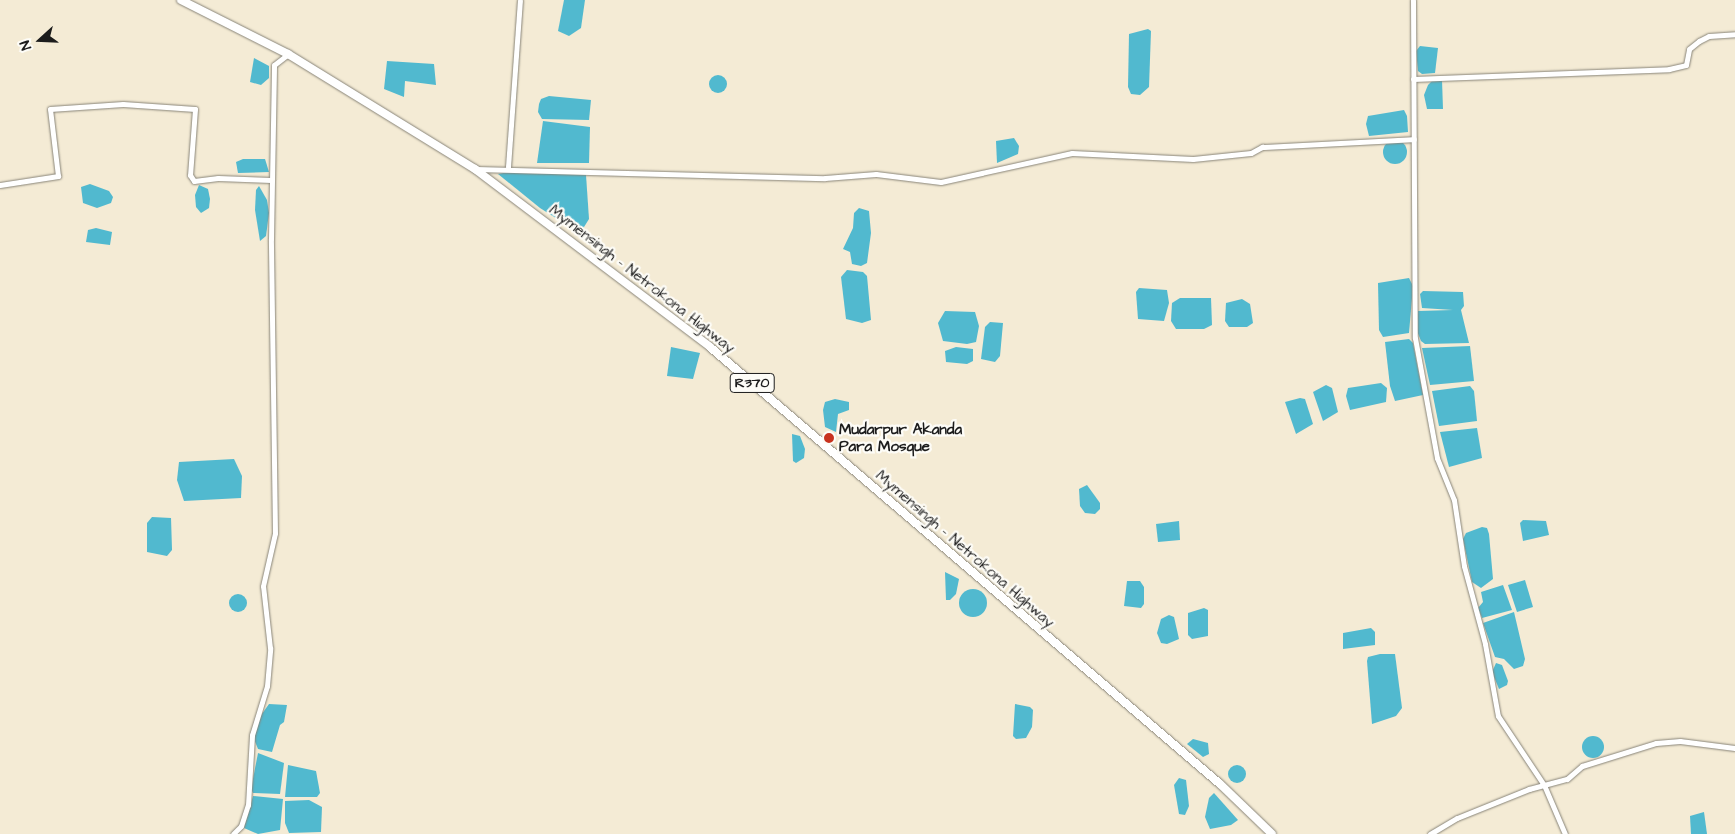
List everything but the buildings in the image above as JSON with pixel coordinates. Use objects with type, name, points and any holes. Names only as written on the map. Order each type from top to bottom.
[{"type":"main road","name":"Mymensingh - Netrokona Highway","points":[[181,0],[288,54],[475,169],[710,347],[1220,784],[1272,834]]},
{"type":"street","points":[[508,167],[520,0]]},
{"type":"street","points":[[1413,0],[1414,338],[1437,458],[1454,500],[1464,566],[1486,644],[1498,716],[1544,785],[1565,834]]},
{"type":"street","points":[[1413,79],[1669,69],[1686,65],[1689,49],[1699,41],[1709,36],[1735,34]]},
{"type":"street","points":[[233,834],[241,826],[248,806],[252,735],[267,686],[270,648],[263,586],[276,533],[271,180],[274,65],[288,54]]},
{"type":"street","points":[[0,185],[58,176],[50,109],[123,104],[196,109],[190,175],[194,182],[218,178],[271,180]]},
{"type":"street","points":[[475,169],[508,167],[825,178],[876,174],[941,182],[1072,153],[1193,159],[1252,153],[1262,147],[1414,139]]},
{"type":"street","points":[[1430,834],[1457,818],[1544,785],[1567,779],[1582,766],[1656,743],[1680,742],[1735,748]]},
{"type":"water","points":[[564,0],[585,0],[581,28],[569,36],[558,31]]},
{"type":"water","points":[[1148,29],[1151,31],[1149,87],[1140,95],[1131,94],[1128,87],[1129,34]]},
{"type":"water","points":[[1420,46],[1438,48],[1435,73],[1422,74],[1418,71],[1416,51]]},
{"type":"water","points":[[254,58],[269,66],[269,78],[261,85],[250,82]]},
{"type":"water","points":[[387,61],[434,64],[436,85],[405,81],[404,97],[384,89]]},
{"type":"water","points":[[714,75],[722,75],[727,80],[725,91],[714,93],[709,88],[709,80]]},
{"type":"water","points":[[1442,80],[1443,109],[1427,109],[1424,95],[1428,85],[1432,81]]},
{"type":"water","points":[[549,96],[591,100],[589,120],[542,119],[538,112],[539,104],[541,99]]},
{"type":"water","points":[[1404,110],[1407,116],[1408,132],[1369,136],[1366,124],[1368,116]]},
{"type":"water","points":[[543,121],[590,127],[589,163],[537,163]]},
{"type":"water","points":[[1014,138],[1019,146],[1018,154],[997,163],[996,141]]},
{"type":"water","points":[[1395,140],[1400,141],[1406,147],[1406,157],[1400,163],[1395,164],[1390,163],[1384,157],[1383,152],[1384,147],[1390,141]]},
{"type":"water","points":[[243,159],[265,159],[269,172],[238,173],[236,162]]},
{"type":"water","points":[[520,170],[586,175],[589,219],[584,227],[578,232],[540,208],[498,174]]},
{"type":"water","points":[[90,184],[109,191],[113,197],[111,203],[97,208],[83,203],[81,187]]},
{"type":"water","points":[[199,185],[208,189],[210,199],[209,208],[201,213],[196,207],[195,195]]},
{"type":"water","points":[[259,186],[267,200],[269,213],[266,236],[260,241],[255,210],[256,190]]},
{"type":"water","points":[[859,208],[869,211],[871,233],[867,263],[861,266],[852,264],[850,252],[843,249],[853,228],[854,213]]},
{"type":"water","points":[[96,228],[112,232],[110,245],[86,242],[88,230]]},
{"type":"water","points":[[847,270],[863,272],[867,276],[871,320],[862,323],[846,319],[841,277]]},
{"type":"water","points":[[1409,278],[1413,286],[1409,333],[1383,337],[1379,330],[1378,283]]},
{"type":"water","points":[[1139,288],[1167,290],[1169,303],[1164,321],[1138,319],[1136,292]]},
{"type":"water","points":[[1423,291],[1463,292],[1464,306],[1461,310],[1469,343],[1425,344],[1421,341],[1417,331],[1418,311],[1453,310],[1422,308],[1420,294]]},
{"type":"water","points":[[1180,298],[1211,298],[1212,325],[1204,329],[1176,329],[1171,321],[1172,303]]},
{"type":"water","points":[[1242,299],[1250,304],[1253,323],[1247,327],[1229,327],[1225,321],[1226,303]]},
{"type":"water","points":[[945,311],[975,312],[979,326],[976,342],[967,344],[943,341],[938,323]]},
{"type":"water","points":[[990,322],[1003,323],[1000,356],[995,362],[981,359],[985,327]]},
{"type":"water","points":[[1409,339],[1413,343],[1423,395],[1395,401],[1390,386],[1385,342]]},
{"type":"water","points":[[1470,346],[1474,381],[1430,385],[1422,348]]},
{"type":"water","points":[[671,347],[700,353],[693,379],[667,376]]},
{"type":"water","points":[[956,347],[973,349],[973,361],[967,364],[946,362],[945,351]]},
{"type":"water","points":[[1381,383],[1387,388],[1386,402],[1350,410],[1346,396],[1348,388]]},
{"type":"water","points":[[1326,385],[1332,388],[1338,412],[1323,421],[1313,392]]},
{"type":"water","points":[[1470,386],[1474,391],[1477,421],[1439,426],[1432,391]]},
{"type":"water","points":[[1300,398],[1305,399],[1313,424],[1296,434],[1285,402]]},
{"type":"water","points":[[835,399],[849,402],[849,410],[838,414],[836,432],[825,427],[823,410],[825,402]]},
{"type":"water","points":[[1477,428],[1482,458],[1449,467],[1440,432]]},
{"type":"water","points":[[792,434],[800,436],[805,449],[804,458],[796,463],[793,461]]},
{"type":"water","points":[[234,459],[242,476],[241,498],[184,501],[177,480],[179,462]]},
{"type":"water","points":[[1087,485],[1100,503],[1100,509],[1095,514],[1085,513],[1080,506],[1079,489]]},
{"type":"water","points":[[152,517],[171,518],[172,550],[167,556],[147,552],[147,523]]},
{"type":"water","points":[[1523,520],[1546,521],[1549,535],[1523,541],[1520,523]]},
{"type":"water","points":[[1179,521],[1180,540],[1158,542],[1156,524]]},
{"type":"water","points":[[1482,527],[1487,528],[1489,534],[1493,579],[1481,588],[1472,582],[1463,539],[1466,533]]},
{"type":"water","points":[[945,572],[959,579],[956,594],[950,600],[946,600]]},
{"type":"water","points":[[1525,580],[1533,607],[1517,612],[1508,585]]},
{"type":"water","points":[[1127,581],[1140,581],[1144,587],[1144,604],[1141,608],[1124,606]]},
{"type":"water","points":[[1503,585],[1512,610],[1482,618],[1478,608],[1483,602],[1481,592]]},
{"type":"water","points":[[973,589],[983,593],[987,603],[983,613],[973,617],[963,613],[959,603],[963,593]]},
{"type":"water","points":[[238,594],[244,597],[247,603],[244,609],[238,612],[232,609],[229,603],[232,597]]},
{"type":"water","points":[[1204,608],[1208,610],[1208,636],[1192,639],[1188,635],[1188,613]]},
{"type":"water","points":[[1514,612],[1525,659],[1523,666],[1514,669],[1504,659],[1495,657],[1483,623]]},
{"type":"water","points":[[1169,615],[1174,617],[1179,639],[1167,644],[1161,643],[1157,633],[1161,619]]},
{"type":"water","points":[[1371,628],[1375,632],[1375,645],[1343,649],[1343,633]]},
{"type":"water","points":[[1380,654],[1395,654],[1402,708],[1396,716],[1372,724],[1367,661],[1368,657]]},
{"type":"water","points":[[1496,663],[1502,665],[1508,681],[1507,685],[1499,689],[1492,672]]},
{"type":"water","points":[[269,704],[287,705],[284,722],[280,725],[272,752],[258,749],[254,739],[259,718]]},
{"type":"water","points":[[1015,704],[1030,707],[1033,710],[1032,727],[1026,738],[1016,739],[1013,736]]},
{"type":"water","points":[[1593,736],[1601,739],[1604,747],[1601,755],[1593,758],[1585,755],[1582,747],[1585,739]]},
{"type":"water","points":[[1193,739],[1208,743],[1209,754],[1203,757],[1187,744]]},
{"type":"water","points":[[258,753],[284,763],[280,794],[253,793],[251,789]]},
{"type":"water","points":[[288,765],[316,771],[320,793],[317,797],[285,797]]},
{"type":"water","points":[[1237,765],[1243,768],[1246,774],[1243,780],[1237,783],[1231,780],[1228,774],[1231,768]]},
{"type":"water","points":[[1179,778],[1186,780],[1189,806],[1185,815],[1179,814],[1174,785]]},
{"type":"water","points":[[1214,793],[1238,820],[1231,825],[1210,829],[1205,817],[1209,798]]},
{"type":"water","points":[[253,796],[283,799],[280,830],[258,834],[244,828]]},
{"type":"water","points":[[309,800],[322,807],[321,832],[289,833],[285,823],[285,801]]},
{"type":"water","points":[[1704,812],[1707,834],[1691,834],[1690,816]]},
{"type":"place","name":"Mudarpur Akanda Para Mosque","points":[[829,438]]}]
